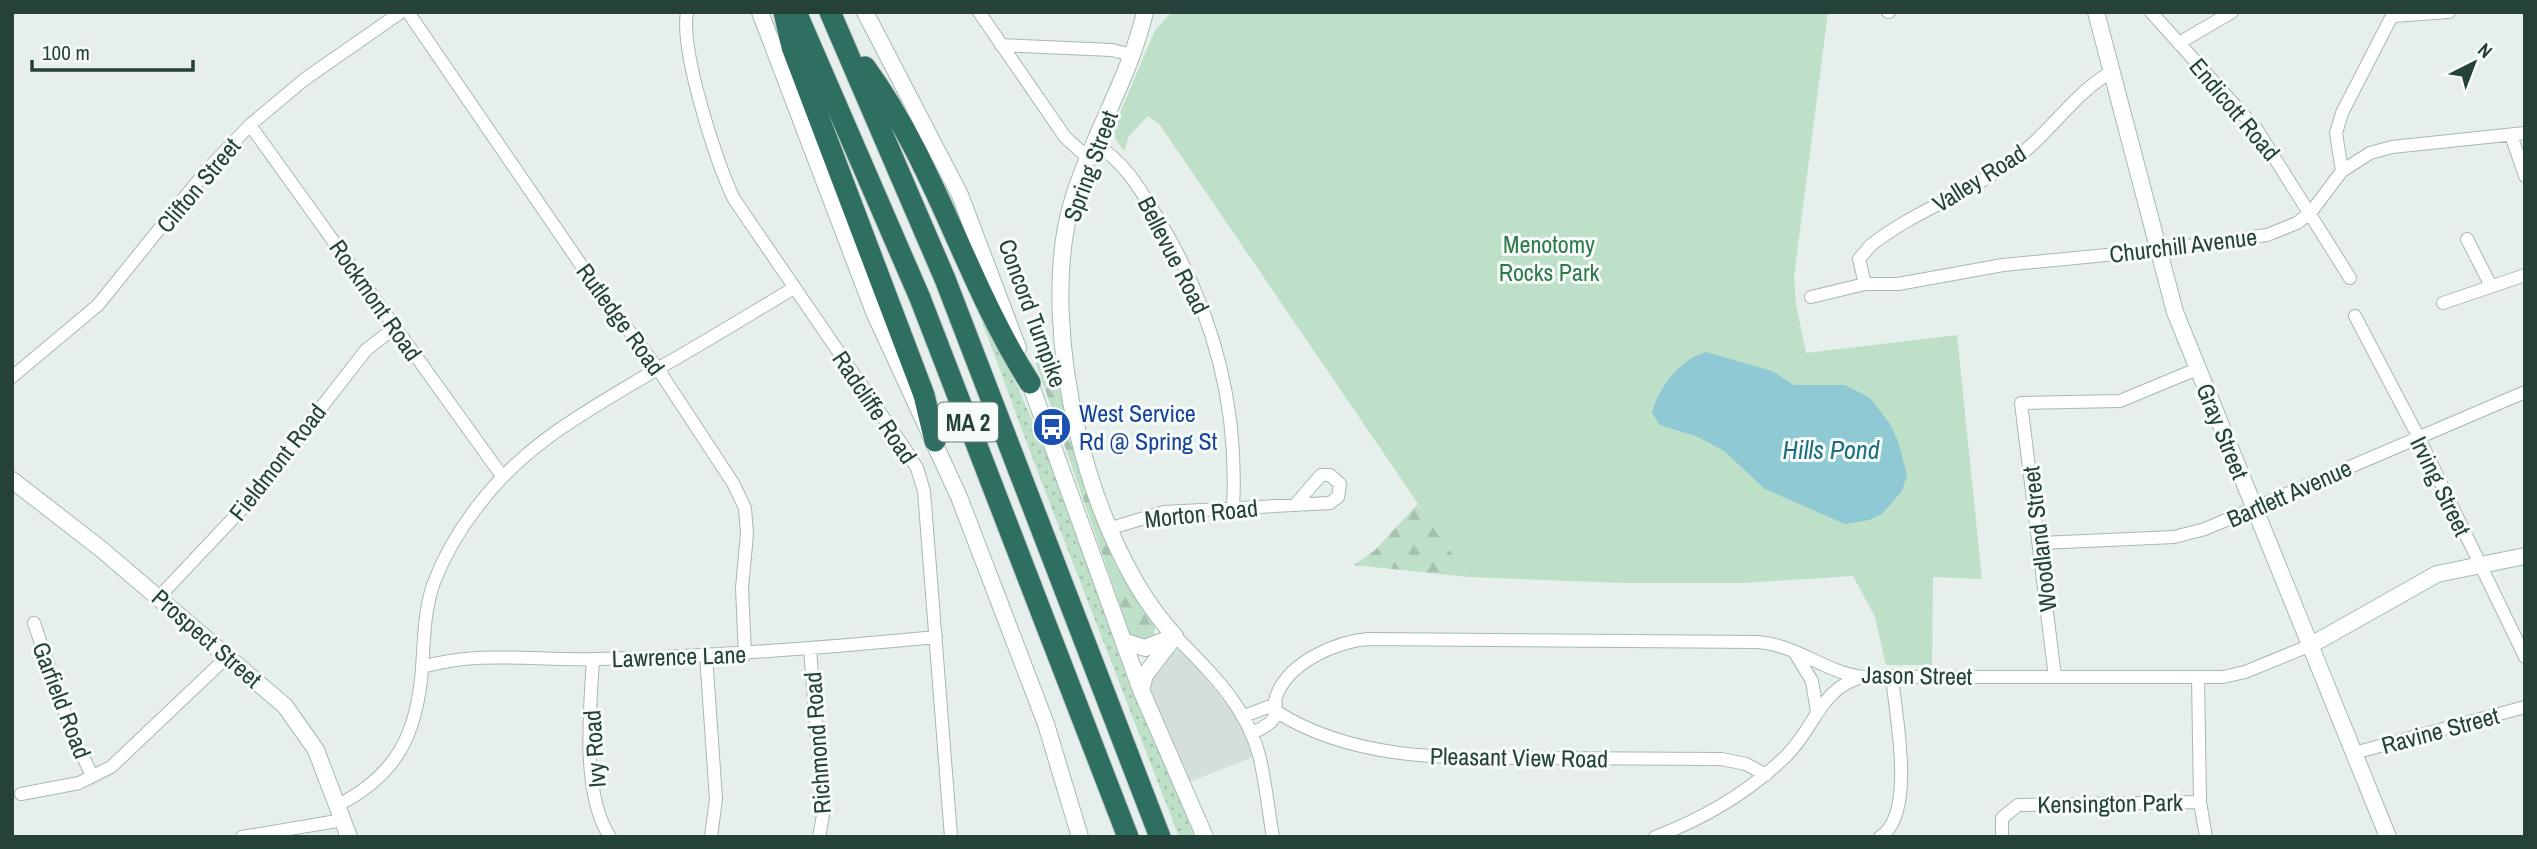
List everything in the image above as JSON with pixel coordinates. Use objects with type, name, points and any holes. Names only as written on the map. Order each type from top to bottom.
[{"type":"highway","points":[[784,12],[792,47],[924,395],[935,441]]},
{"type":"highway","name":"MA 2","points":[[796,12],[919,298],[1128,837]]},
{"type":"highway","points":[[834,21],[883,92],[915,150],[1002,338],[1030,383]]},
{"type":"highway","name":"MA 2","points":[[834,21],[945,279],[1160,837]]},
{"type":"street","name":"Clifton Street","points":[[12,377],[98,305],[206,171],[250,125],[305,79],[401,12]]},
{"type":"street","name":"Rutledge Road","points":[[408,12],[601,294],[658,369],[733,483],[745,509],[747,534],[742,589],[745,655]]},
{"type":"street","name":"Radcliffe Road","points":[[687,12],[686,37],[729,189],[744,216],[905,449],[920,476],[951,837]]},
{"type":"street","points":[[760,12],[871,305],[935,441],[1039,703],[1080,837]]},
{"type":"street","name":"Concord Turnpike","points":[[865,12],[960,195],[1141,690],[1205,837]]},
{"type":"street","name":"Bellevue Road","points":[[979,12],[1065,137],[1092,151],[1111,155],[1136,184],[1183,261],[1204,310],[1224,373],[1236,452],[1233,508]]},
{"type":"street","name":"Spring Street","points":[[1144,12],[1132,55],[1092,151],[1068,222],[1062,303],[1068,369],[1078,433],[1108,529],[1138,589],[1175,636],[1216,677],[1244,716],[1262,768],[1273,837]]},
{"type":"street","name":"Gray Street","points":[[2096,12],[2175,312],[2388,837]]},
{"type":"street","name":"Endicott Road","points":[[2151,12],[2257,130],[2350,278]]},
{"type":"street","points":[[2179,43],[2202,27],[2232,12]]},
{"type":"street","points":[[2342,171],[2336,132],[2342,113],[2393,14],[2449,12]]},
{"type":"street","points":[[1002,45],[1112,50],[1132,55]]},
{"type":"street","name":"Valley Road","points":[[1865,284],[1860,259],[1871,245],[2009,164],[2040,138],[2087,90],[2111,72]]},
{"type":"street","name":"Rockmont Road","points":[[250,125],[502,476]]},
{"type":"street","name":"Churchill Avenue","points":[[1811,298],[1865,284],[1898,284],[2011,264],[2158,250],[2267,235],[2297,223],[2311,212],[2342,171],[2370,153],[2392,147],[2525,133]]},
{"type":"street","points":[[2511,135],[2525,176]]},
{"type":"street","points":[[2468,239],[2491,286]]},
{"type":"street","points":[[2443,303],[2525,275]]},
{"type":"street","points":[[242,837],[340,812],[394,762],[406,740],[416,708],[426,619],[433,586],[476,509],[502,476],[555,429],[794,288]]},
{"type":"street","name":"Irving Street","points":[[2355,316],[2418,436],[2525,657]]},
{"type":"street","name":"Fieldmont Road","points":[[159,597],[242,509],[366,350],[394,328]]},
{"type":"street","name":"Woodland Street","points":[[2055,677],[2041,543],[2021,402],[2120,401],[2197,369]]},
{"type":"street","name":"Bartlett Avenue","points":[[2041,543],[2174,537],[2205,529],[2525,392]]},
{"type":"street","name":"Prospect Street","points":[[12,480],[159,597],[274,696],[302,727],[316,750],[349,837]]},
{"type":"street","name":"Morton Road","points":[[1108,529],[1159,513],[1295,505]]},
{"type":"street","name":"Jason Street","points":[[1252,733],[1268,724],[1277,708],[1279,689],[1307,662],[1335,646],[1361,640],[1758,642],[1792,650],[1829,668],[1864,677],[2198,677],[2239,674],[2311,645],[2437,574],[2525,556]]},
{"type":"street","name":"Garfield Road","points":[[34,623],[70,728],[92,776]]},
{"type":"street","points":[[1123,641],[1144,648],[1175,636]]},
{"type":"street","points":[[1141,690],[1145,676],[1175,636]]},
{"type":"street","name":"Lawrence Lane","points":[[422,667],[466,657],[500,655],[593,659],[745,655],[936,638]]},
{"type":"street","name":"Richmond Road","points":[[810,649],[823,815],[820,837]]},
{"type":"street","points":[[1792,650],[1810,674],[1816,693],[1817,712]]},
{"type":"street","points":[[706,655],[716,799],[711,837]]},
{"type":"street","points":[[22,794],[56,790],[111,767],[136,747],[228,656]]},
{"type":"street","name":"Ivy Road","points":[[593,659],[589,732],[594,789],[610,837]]},
{"type":"street","points":[[1880,837],[1895,822],[1901,797],[1892,676]]},
{"type":"street","points":[[1655,837],[1724,805],[1766,775],[1803,738],[1817,712],[1835,689],[1864,677]]},
{"type":"street","points":[[2198,677],[2200,802],[2206,837]]},
{"type":"street","name":"Ravine Street","points":[[2354,753],[2525,707]]},
{"type":"street","points":[[1244,716],[1277,708]]},
{"type":"street","name":"Pleasant View Road","points":[[1277,708],[1341,740],[1397,753],[1498,758],[1721,759],[1746,764],[1766,775]]},
{"type":"street","name":"Kensington Park","points":[[2001,837],[2002,818],[2018,805],[2200,802]]},
{"type":"shaded area","points":[[1180,647],[1233,712],[1255,756],[1187,783],[1147,682],[1160,663]]},
{"type":"green space","name":"Menotomy Rocks Park","points":[[1172,12],[1828,12],[1794,277],[1796,304],[1806,353],[1957,335],[1982,579],[1933,577],[1932,665],[1886,665],[1875,617],[1853,576],[1742,583],[1624,583],[1468,577],[1160,125],[1148,116],[1129,136],[1124,151],[1115,138],[1114,127],[1155,30]]},
{"type":"green space","points":[[946,224],[1050,461],[1131,684],[1195,837],[1179,837],[1035,465]]},
{"type":"green space","points":[[1060,353],[1091,500],[1117,567],[1155,625],[1154,635],[1145,642],[1131,637],[1036,363]]},
{"type":"green space","points":[[1418,504],[1468,577],[1354,565],[1374,551]]},
{"type":"water","name":"Hills Pond","points":[[1706,352],[1772,371],[1794,385],[1845,385],[1870,398],[1890,424],[1898,441],[1907,475],[1902,491],[1882,514],[1869,520],[1845,524],[1765,489],[1724,451],[1698,437],[1660,425],[1652,413],[1665,384],[1687,361]]},
{"type":"place","name":"West Service Rd @ Spring St","points":[[1052,427]]}]
